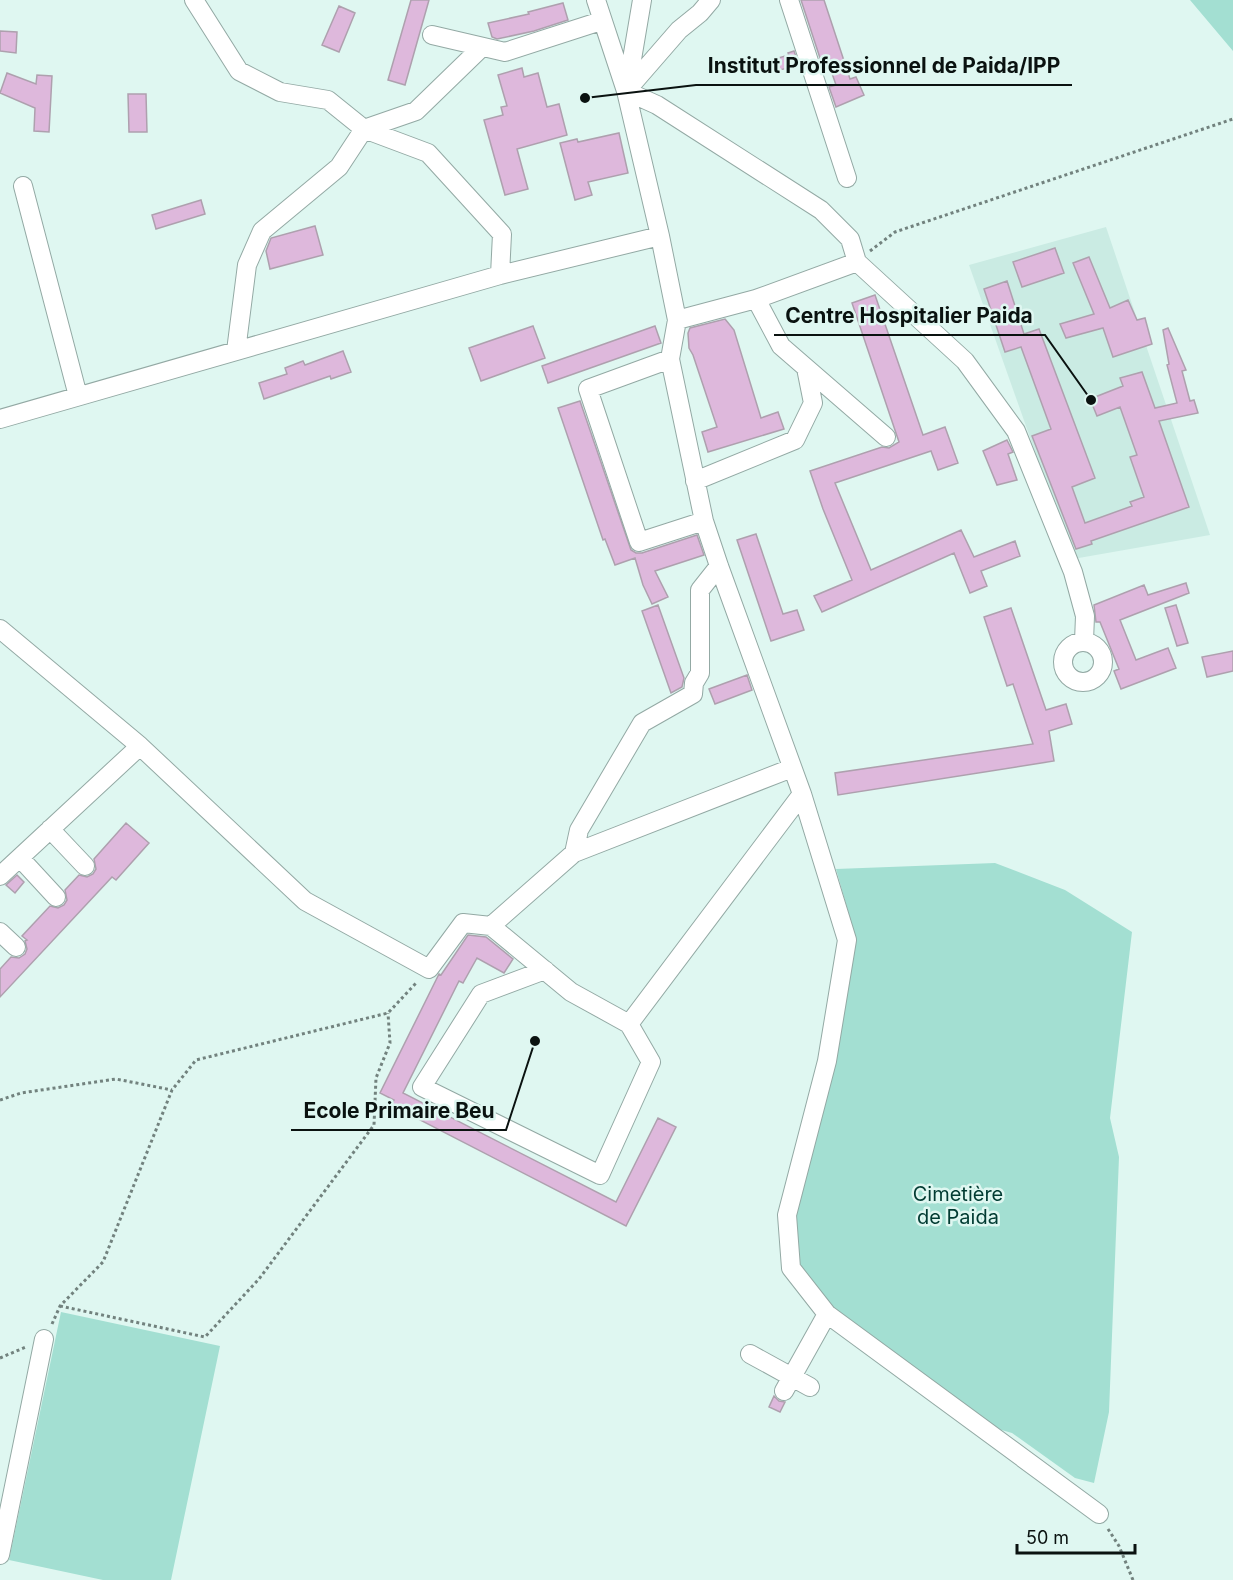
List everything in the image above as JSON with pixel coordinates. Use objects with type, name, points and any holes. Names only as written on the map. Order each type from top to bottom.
[{"type":"street","points":[[194,0],[238,71],[280,92],[327,100],[364,129],[428,153],[502,234],[500,275]]},
{"type":"street","points":[[596,0],[601,21],[626,91],[660,236],[677,320],[670,359],[704,521],[802,794],[847,940],[827,1061],[787,1215],[791,1268],[827,1314],[1099,1514]]},
{"type":"street","points":[[626,91],[642,0]]},
{"type":"street","points":[[626,91],[679,30],[700,13],[711,0]]},
{"type":"street","points":[[789,0],[847,178]]},
{"type":"street","points":[[432,35],[505,52],[601,21]]},
{"type":"street","points":[[236,351],[247,265],[262,231],[339,167],[364,129],[416,111],[482,47]]},
{"type":"street","points":[[626,91],[657,105],[821,210],[850,239],[857,262],[965,361],[1016,431],[1073,572],[1085,616],[1084,641]]},
{"type":"street","points":[[23,186],[78,396]]},
{"type":"street","points":[[0,419],[500,275],[660,236]]},
{"type":"street","points":[[677,320],[756,299],[857,262]]},
{"type":"street","points":[[756,299],[781,346],[886,437]]},
{"type":"street","points":[[670,359],[588,389],[639,542],[704,521]]},
{"type":"street","points":[[695,482],[795,441],[813,403],[806,368]]},
{"type":"street","points":[[574,853],[579,830],[642,723],[693,694],[694,683],[700,673],[700,590],[719,566]]},
{"type":"street","points":[[0,629],[140,746],[305,901],[429,969],[463,923],[491,926],[571,992],[629,1024],[651,1062],[600,1175],[422,1087],[480,994],[544,970]]},
{"type":"street","points":[[0,876],[140,746]]},
{"type":"street","points":[[491,926],[574,853],[792,768]]},
{"type":"street","points":[[629,1024],[802,794]]},
{"type":"street","points":[[50,829],[85,866]]},
{"type":"street","points":[[20,858],[56,897]]},
{"type":"street","points":[[0,932],[16,947]]},
{"type":"street","points":[[788,1384],[827,1314]]},
{"type":"street","points":[[0,1555],[44,1339]]},
{"type":"street","points":[[750,1354],[788,1384],[810,1387]]},
{"type":"path","points":[[857,262],[895,232],[1233,119]]},
{"type":"path","points":[[0,1358],[44,1339],[60,1306],[103,1262],[172,1090],[196,1060],[388,1013],[429,969]]},
{"type":"path","points":[[60,1306],[205,1337],[260,1279],[374,1125],[376,1078],[390,1043],[388,1013]]},
{"type":"path","points":[[0,1100],[21,1093],[116,1079],[172,1090]]},
{"type":"path","points":[[1099,1514],[1119,1546],[1133,1580]]},
{"type":"shaded area","points":[[1106,227],[1210,535],[1073,559],[969,265]]},
{"type":"green space","points":[[1190,0],[1233,0],[1233,51]]},
{"type":"green space","name":"Cimetière de Paida","points":[[995,863],[1065,890],[1132,932],[1110,1118],[1119,1157],[1109,1412],[1094,1483],[1075,1478],[1012,1433],[991,1427],[851,1324],[810,1286],[792,1254],[792,1217],[842,1003],[852,925],[836,869]]},
{"type":"green space","points":[[61,1312],[220,1346],[171,1580],[103,1580],[9,1560]]},
{"type":"building","points":[[411,0],[429,0],[405,85],[388,80]]},
{"type":"building","points":[[801,0],[824,0],[850,79],[856,77],[864,95],[836,107],[829,87],[836,85],[826,56],[820,58]]},
{"type":"building","points":[[563,3],[568,20],[534,31],[497,39],[492,37],[488,23],[529,14],[528,12]]},
{"type":"building","points":[[339,6],[355,13],[339,52],[322,45]]},
{"type":"building","points":[[0,31],[17,32],[16,53],[0,51]]},
{"type":"building","points":[[794,51],[799,66],[774,71],[771,60],[789,55],[788,53]]},
{"type":"building","points":[[522,68],[524,77],[538,73],[547,107],[559,104],[567,135],[517,149],[528,189],[505,195],[484,120],[503,115],[501,107],[507,106],[498,75]]},
{"type":"building","points":[[7,73],[36,84],[37,75],[52,76],[49,132],[34,131],[35,108],[0,93]]},
{"type":"building","points":[[128,94],[146,94],[147,132],[129,132]]},
{"type":"building","points":[[619,133],[628,173],[588,182],[592,195],[575,200],[560,143],[577,139],[578,142]]},
{"type":"building","points":[[201,200],[205,214],[156,229],[152,215]]},
{"type":"building","points":[[315,226],[323,255],[270,269],[266,251],[271,238]]},
{"type":"building","points":[[1055,248],[1064,273],[1022,287],[1013,262]]},
{"type":"building","points":[[1089,257],[1110,308],[1128,300],[1137,320],[1145,318],[1152,344],[1113,357],[1103,328],[1066,338],[1060,324],[1094,314],[1073,263]]},
{"type":"building","points":[[1007,281],[1024,334],[1039,329],[1095,478],[1072,487],[1085,523],[1132,506],[1130,502],[1144,497],[1130,457],[1137,455],[1120,407],[1097,416],[1090,399],[1123,386],[1120,378],[1142,372],[1155,408],[1177,403],[1167,365],[1169,364],[1163,330],[1168,328],[1186,370],[1182,371],[1190,401],[1194,400],[1198,413],[1159,421],[1189,507],[1091,541],[1092,544],[1076,549],[1032,436],[1051,429],[1021,347],[1005,352],[984,289]]},
{"type":"building","points":[[875,295],[923,435],[945,427],[958,463],[938,470],[931,451],[835,483],[871,570],[961,530],[974,557],[1015,541],[1020,556],[981,571],[987,586],[970,593],[954,553],[822,612],[814,596],[852,580],[810,471],[882,447],[889,448],[899,442],[852,303]]},
{"type":"building","points":[[725,319],[734,330],[761,418],[778,412],[784,429],[708,452],[702,432],[717,427],[689,348],[688,333],[690,328]]},
{"type":"building","points":[[533,326],[545,358],[481,381],[469,348]]},
{"type":"building","points":[[655,326],[661,343],[548,383],[542,366]]},
{"type":"building","points":[[343,351],[351,372],[331,379],[330,376],[264,399],[259,383],[287,374],[285,368],[303,361],[305,365]]},
{"type":"building","points":[[580,401],[631,550],[642,553],[697,535],[704,555],[655,571],[668,597],[652,604],[643,585],[635,558],[615,565],[605,539],[603,540],[558,408]]},
{"type":"building","points":[[1007,440],[1013,452],[1008,454],[1017,480],[997,485],[983,451]]},
{"type":"building","points":[[756,534],[783,614],[797,610],[804,630],[771,641],[737,540]]},
{"type":"building","points":[[1186,583],[1189,593],[1120,620],[1136,660],[1168,648],[1176,668],[1121,689],[1114,671],[1119,669],[1100,622],[1096,622],[1094,605],[1144,585],[1148,595]]},
{"type":"building","points":[[658,605],[684,678],[682,687],[671,693],[642,611]]},
{"type":"building","points":[[1176,605],[1188,643],[1177,646],[1165,608]]},
{"type":"building","points":[[1011,608],[1046,710],[1066,704],[1072,724],[1049,731],[1054,761],[838,795],[835,773],[1033,744],[1013,684],[1007,686],[984,617]]},
{"type":"building","points":[[1233,651],[1233,671],[1207,677],[1202,657]]},
{"type":"building","points":[[747,675],[752,690],[715,704],[709,689]]},
{"type":"building","points":[[126,823],[149,843],[116,880],[112,877],[0,997],[0,969],[11,957],[19,958],[25,954],[27,949],[25,941],[27,940],[22,936],[50,906],[58,908],[64,905],[67,900],[65,890],[79,875],[87,877],[93,874],[96,869],[94,859]]},
{"type":"building","points":[[17,875],[24,882],[15,893],[6,885]]},
{"type":"building","points":[[468,935],[486,937],[513,959],[504,973],[477,958],[463,983],[459,981],[403,1093],[616,1202],[658,1118],[676,1127],[626,1226],[391,1105],[394,1100],[380,1093],[439,974],[441,975]]},
{"type":"building","points":[[774,1396],[779,1401],[785,1402],[780,1412],[769,1407]]},
{"type":"place","name":"Institut Professionnel de Paida/IPP","points":[[585,98]]},
{"type":"place","name":"Centre Hospitalier Paida","points":[[1091,400]]},
{"type":"place","name":"Ecole Primaire Beu","points":[[535,1041]]}]
